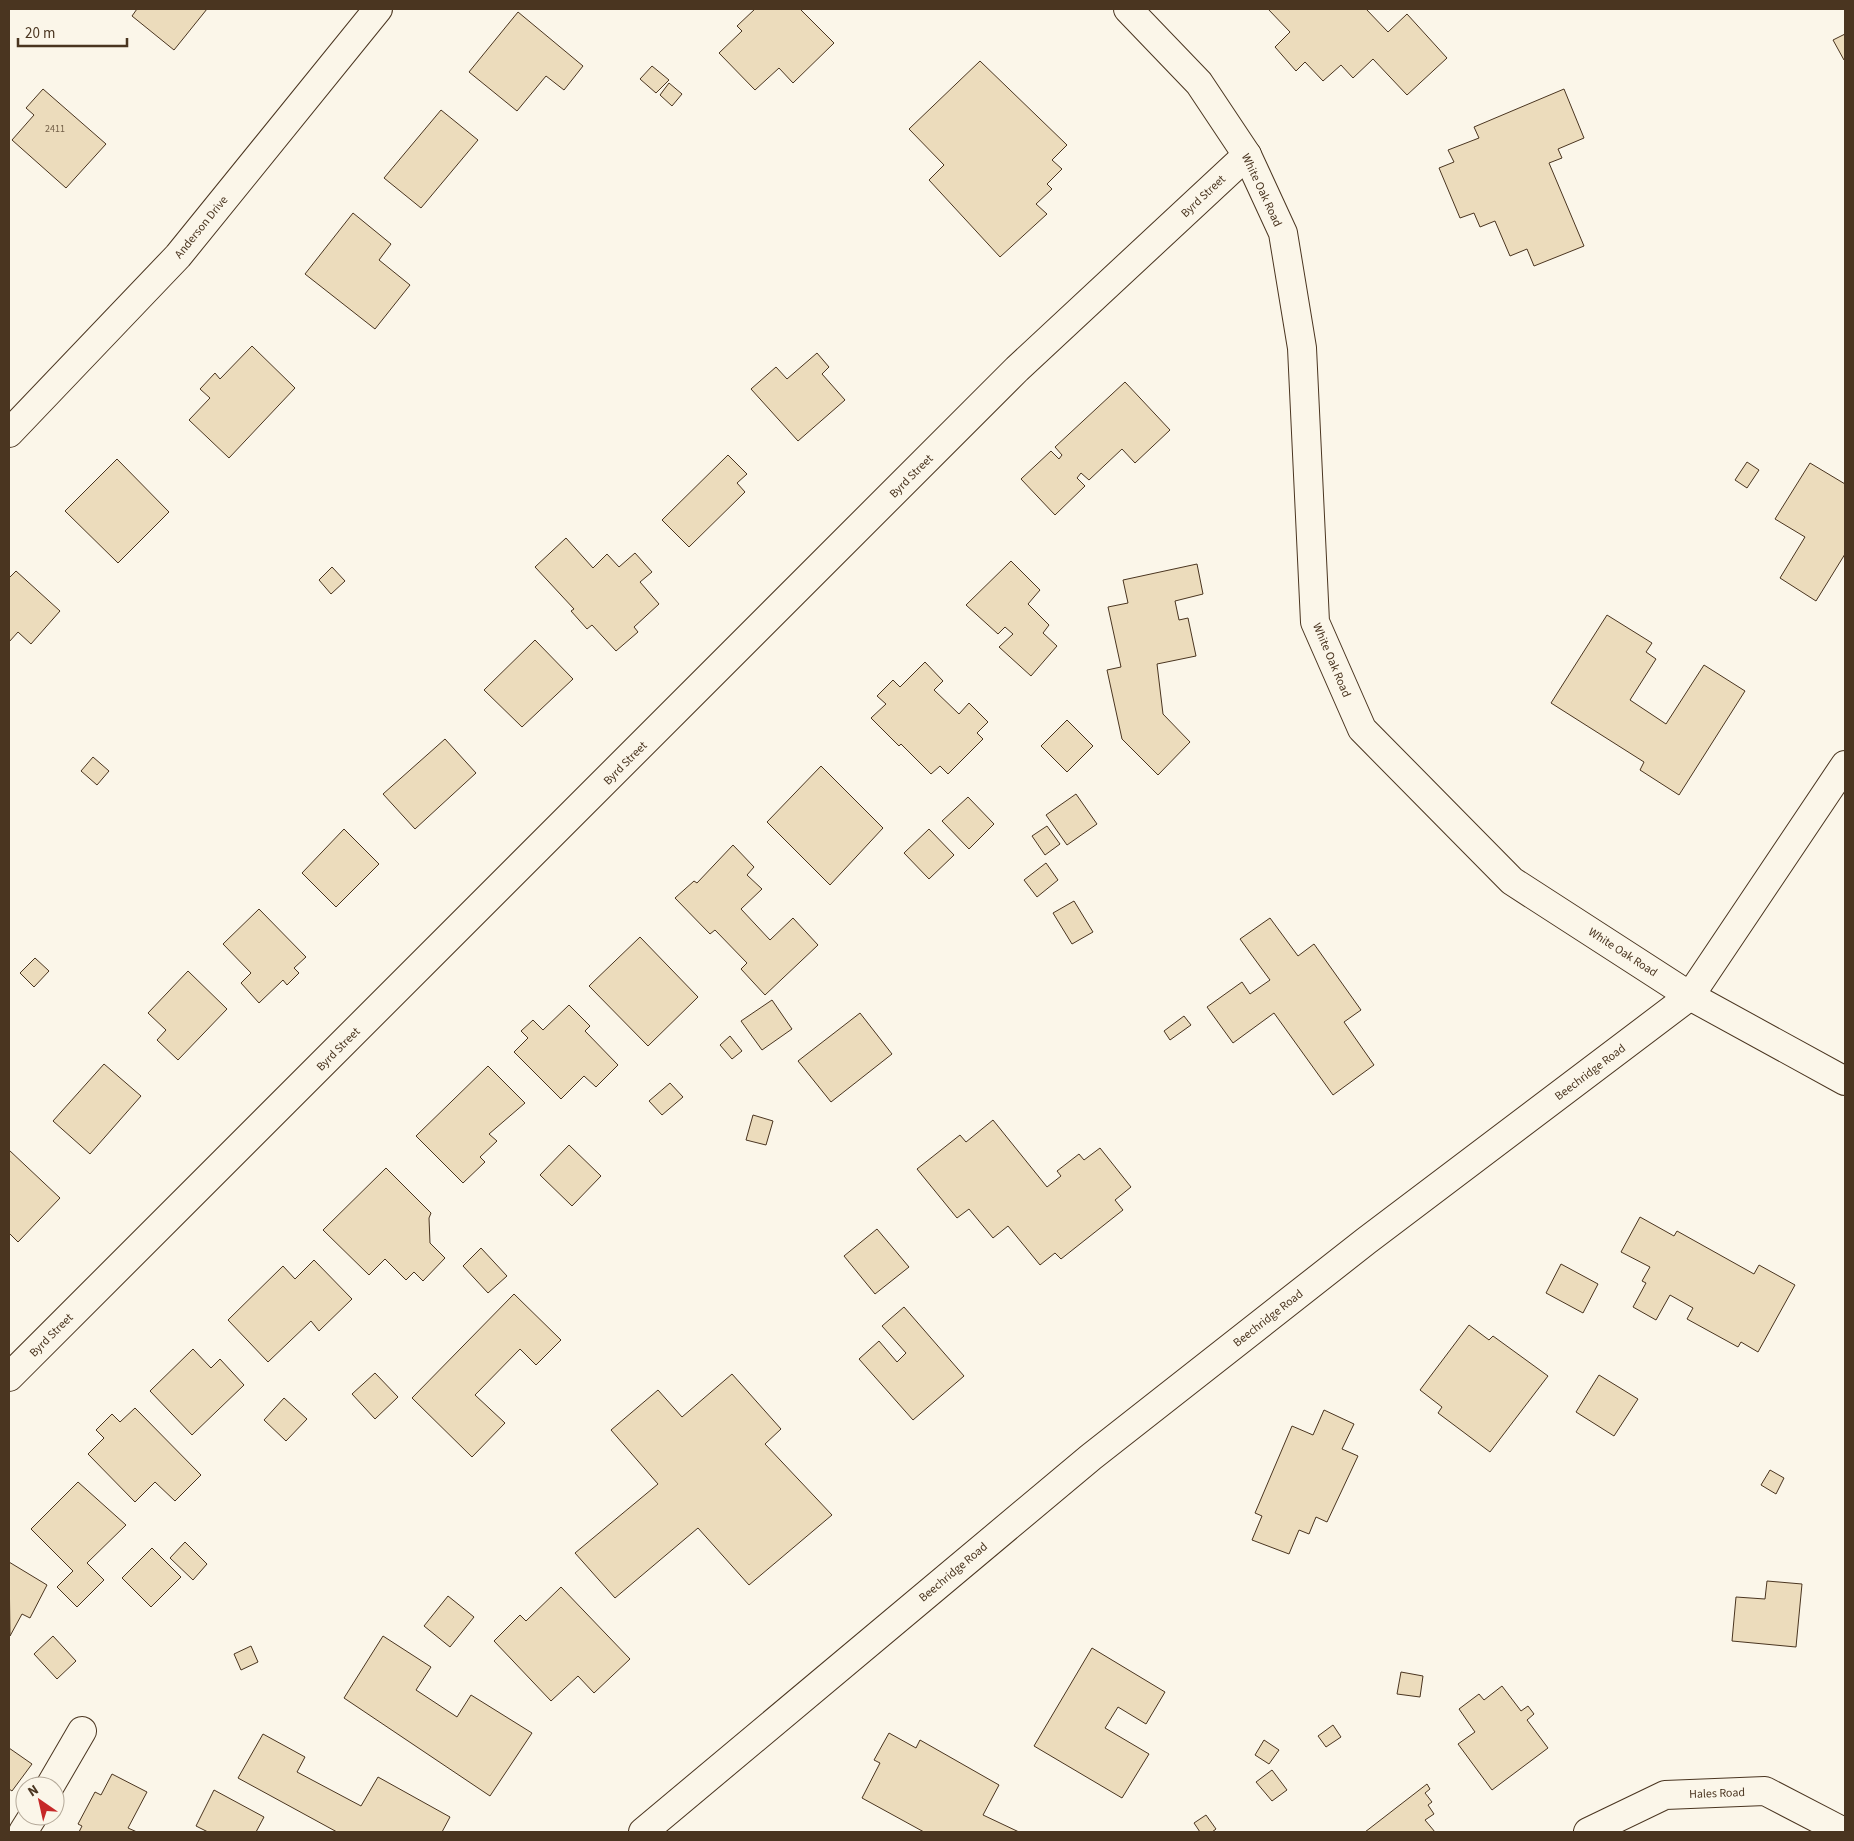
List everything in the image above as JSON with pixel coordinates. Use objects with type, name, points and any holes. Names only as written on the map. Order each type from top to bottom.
[{"type":"street","name":"Anderson Drive","points":[[9,433],[178,256],[378,9]]},
{"type":"street","name":"White Oak Road","points":[[1134,10],[1199,83],[1247,156],[1283,233],[1302,348],[1315,622],[1362,729],[1512,881],[1690,996],[1845,1081]]},
{"type":"street","name":"Byrd Street","points":[[9,1377],[1017,369],[1247,156]]},
{"type":"street","name":"Beechridge Road","points":[[643,1832],[1091,1457],[1366,1241],[1690,996],[1845,765]]},
{"type":"street","points":[[56,1776],[82,1731]]},
{"type":"street","name":"Hales Road","points":[[1588,1832],[1665,1795],[1765,1791],[1844,1832]]},
{"type":"building","points":[[137,9],[207,9],[174,50],[132,16]]},
{"type":"building","points":[[755,9],[800,9],[834,43],[793,83],[779,68],[755,90],[719,53],[742,31],[737,26]]},
{"type":"building","points":[[1268,9],[1366,9],[1388,32],[1407,14],[1447,58],[1407,95],[1373,59],[1353,78],[1341,65],[1323,81],[1305,62],[1296,71],[1275,47],[1290,32]]},
{"type":"building","points":[[518,12],[583,66],[564,90],[546,76],[517,111],[469,72]]},
{"type":"building","points":[[1845,34],[1845,59],[1844,60],[1833,40]]},
{"type":"building","points":[[980,61],[1067,145],[1052,160],[1062,169],[1047,184],[1052,189],[1036,204],[1047,214],[1000,257],[929,180],[944,165],[909,129]]},
{"type":"building","points":[[652,66],[669,80],[656,93],[640,79]]},
{"type":"building","points":[[669,83],[682,94],[672,106],[660,95]]},
{"type":"building","points":[[43,89],[106,144],[66,188],[12,140],[34,115],[26,108]]},
{"type":"building","points":[[1564,89],[1584,138],[1558,149],[1562,158],[1549,163],[1584,246],[1534,266],[1527,249],[1510,256],[1495,221],[1480,227],[1474,213],[1460,218],[1439,168],[1454,162],[1448,150],[1479,138],[1474,127]]},
{"type":"building","points":[[441,110],[478,140],[421,208],[384,178]]},
{"type":"building","points":[[353,213],[391,244],[379,260],[410,285],[375,329],[305,274]]},
{"type":"building","points":[[252,346],[295,388],[229,458],[189,420],[210,398],[200,389],[215,373],[220,379]]},
{"type":"building","points":[[817,353],[829,367],[822,374],[845,400],[798,441],[751,389],[776,367],[787,379]]},
{"type":"building","points":[[1125,382],[1170,430],[1135,463],[1122,449],[1089,480],[1081,473],[1077,478],[1085,486],[1055,515],[1021,479],[1051,451],[1059,459],[1062,455],[1055,447]]},
{"type":"building","points":[[728,455],[747,474],[737,483],[745,492],[689,547],[662,520]]},
{"type":"building","points":[[117,459],[169,512],[118,563],[65,511]]},
{"type":"building","points":[[1747,462],[1759,470],[1747,488],[1735,480]]},
{"type":"building","points":[[1810,463],[1845,484],[1845,554],[1816,601],[1780,578],[1805,537],[1775,519]]},
{"type":"building","points":[[566,538],[593,568],[607,554],[619,567],[635,553],[652,572],[640,582],[659,604],[634,627],[638,632],[616,651],[592,625],[587,629],[571,611],[574,609],[535,567]]},
{"type":"building","points":[[1011,561],[1040,590],[1028,604],[1049,625],[1043,633],[1057,646],[1031,676],[999,647],[1013,634],[1005,627],[998,634],[966,605]]},
{"type":"building","points":[[1197,564],[1203,594],[1175,601],[1179,620],[1188,618],[1196,656],[1157,664],[1163,714],[1190,742],[1158,775],[1122,739],[1107,670],[1121,667],[1108,607],[1128,603],[1123,580]]},
{"type":"building","points":[[332,567],[345,581],[331,594],[319,580]]},
{"type":"building","points":[[16,571],[60,611],[31,644],[18,632],[9,642],[9,578]]},
{"type":"building","points":[[1607,615],[1652,643],[1646,652],[1656,659],[1630,700],[1666,724],[1704,665],[1745,691],[1679,795],[1640,770],[1644,762],[1551,703]]},
{"type":"building","points":[[535,640],[573,679],[522,727],[484,690]]},
{"type":"building","points":[[925,662],[943,681],[934,690],[959,714],[969,703],[988,722],[977,733],[983,739],[948,774],[940,766],[931,774],[871,718],[886,704],[877,696],[893,680],[900,687]]},
{"type":"building","points":[[1067,720],[1093,746],[1067,772],[1041,746]]},
{"type":"building","points":[[445,739],[476,773],[415,829],[383,794]]},
{"type":"building","points":[[93,757],[109,771],[97,785],[81,771]]},
{"type":"building","points":[[821,766],[883,828],[830,885],[767,822]]},
{"type":"building","points":[[1076,794],[1097,824],[1067,845],[1046,815]]},
{"type":"building","points":[[968,797],[994,824],[969,849],[942,821]]},
{"type":"building","points":[[1047,826],[1060,844],[1045,855],[1032,836]]},
{"type":"building","points":[[344,829],[379,864],[336,907],[302,873]]},
{"type":"building","points":[[929,829],[954,855],[929,879],[904,853]]},
{"type":"building","points":[[733,845],[754,867],[747,875],[762,889],[741,909],[770,940],[793,918],[818,945],[765,995],[741,969],[747,963],[715,930],[710,934],[675,898],[694,881],[697,883]]},
{"type":"building","points":[[1046,863],[1058,880],[1037,897],[1024,880]]},
{"type":"building","points":[[1074,901],[1093,932],[1072,944],[1053,913]]},
{"type":"building","points":[[259,909],[306,957],[294,968],[299,973],[287,985],[283,980],[259,1003],[241,983],[251,973],[223,944]]},
{"type":"building","points":[[1270,918],[1298,956],[1314,944],[1361,1010],[1344,1022],[1374,1065],[1333,1095],[1274,1013],[1233,1043],[1207,1007],[1242,982],[1250,994],[1270,980],[1240,939]]},
{"type":"building","points":[[640,937],[698,997],[648,1046],[589,986]]},
{"type":"building","points":[[35,958],[49,971],[34,987],[20,973]]},
{"type":"building","points":[[188,971],[227,1009],[178,1060],[157,1040],[166,1030],[148,1013]]},
{"type":"building","points":[[772,1000],[792,1029],[762,1050],[741,1021]]},
{"type":"building","points":[[569,1005],[590,1026],[585,1031],[618,1065],[596,1087],[584,1076],[561,1099],[514,1052],[528,1038],[521,1031],[533,1020],[543,1030]]},
{"type":"building","points":[[860,1013],[892,1054],[831,1102],[798,1061]]},
{"type":"building","points":[[1184,1016],[1191,1025],[1170,1040],[1164,1031]]},
{"type":"building","points":[[730,1036],[742,1051],[732,1059],[720,1045]]},
{"type":"building","points":[[104,1064],[141,1096],[90,1154],[53,1121]]},
{"type":"building","points":[[488,1066],[525,1103],[489,1134],[497,1141],[480,1157],[485,1162],[463,1183],[416,1136]]},
{"type":"building","points":[[670,1083],[683,1097],[662,1115],[649,1101]]},
{"type":"building","points":[[753,1115],[773,1121],[766,1145],[746,1140]]},
{"type":"building","points":[[993,1120],[1047,1187],[1061,1176],[1057,1171],[1079,1154],[1084,1160],[1100,1148],[1131,1187],[1115,1200],[1123,1210],[1061,1259],[1055,1253],[1040,1265],[1008,1226],[993,1238],[969,1209],[957,1218],[917,1169],[960,1135],[966,1142]]},
{"type":"building","points":[[569,1145],[601,1176],[572,1206],[540,1175]]},
{"type":"building","points":[[9,1150],[60,1198],[18,1242],[9,1233]]},
{"type":"building","points":[[386,1168],[431,1213],[429,1218],[430,1243],[445,1258],[423,1281],[414,1272],[406,1280],[385,1259],[369,1275],[323,1230]]},
{"type":"building","points":[[1640,1217],[1674,1236],[1677,1231],[1754,1274],[1759,1265],[1795,1285],[1758,1352],[1741,1342],[1738,1347],[1687,1319],[1693,1308],[1670,1295],[1656,1320],[1633,1307],[1646,1283],[1642,1281],[1650,1267],[1621,1252]]},
{"type":"building","points":[[877,1229],[909,1267],[875,1294],[844,1256]]},
{"type":"building","points":[[481,1248],[507,1276],[488,1293],[463,1266]]},
{"type":"building","points":[[314,1260],[352,1299],[319,1331],[311,1321],[268,1362],[228,1320],[283,1266],[295,1279]]},
{"type":"building","points":[[1561,1264],[1598,1284],[1583,1313],[1546,1293]]},
{"type":"building","points":[[514,1294],[561,1340],[536,1365],[520,1349],[475,1395],[505,1423],[472,1457],[412,1398]]},
{"type":"building","points":[[904,1307],[964,1376],[913,1420],[859,1359],[879,1341],[897,1362],[906,1353],[882,1326]]},
{"type":"building","points":[[1469,1325],[1489,1340],[1493,1336],[1548,1376],[1490,1452],[1438,1413],[1442,1407],[1420,1390]]},
{"type":"building","points":[[193,1349],[211,1368],[220,1359],[244,1385],[192,1435],[150,1391]]},
{"type":"building","points":[[375,1373],[398,1397],[375,1419],[352,1394]]},
{"type":"building","points":[[732,1374],[781,1429],[765,1444],[832,1515],[749,1585],[698,1528],[615,1598],[575,1553],[658,1484],[611,1430],[658,1390],[682,1417]]},
{"type":"building","points":[[1599,1375],[1638,1399],[1614,1436],[1576,1412]]},
{"type":"building","points":[[284,1398],[307,1419],[286,1441],[264,1420]]},
{"type":"building","points":[[135,1408],[201,1475],[175,1501],[155,1482],[135,1502],[88,1454],[104,1438],[96,1430],[112,1414],[120,1422]]},
{"type":"building","points":[[1324,1410],[1354,1424],[1342,1449],[1358,1456],[1327,1522],[1316,1517],[1309,1534],[1299,1530],[1289,1554],[1252,1540],[1262,1516],[1255,1513],[1292,1426],[1313,1435]]},
{"type":"building","points":[[1770,1470],[1784,1478],[1776,1494],[1761,1485]]},
{"type":"building","points":[[78,1482],[126,1525],[87,1563],[104,1580],[77,1607],[57,1587],[73,1571],[31,1529]]},
{"type":"building","points":[[185,1542],[207,1564],[193,1580],[170,1558]]},
{"type":"building","points":[[152,1548],[181,1577],[151,1607],[122,1578]]},
{"type":"building","points":[[9,1562],[47,1585],[30,1618],[22,1614],[10,1636]]},
{"type":"building","points":[[1767,1581],[1802,1584],[1796,1647],[1732,1641],[1736,1597],[1765,1599]]},
{"type":"building","points":[[561,1587],[630,1659],[594,1693],[578,1676],[551,1701],[494,1641],[520,1615],[526,1621]]},
{"type":"building","points":[[448,1596],[474,1617],[450,1647],[424,1626]]},
{"type":"building","points":[[53,1636],[76,1661],[57,1679],[34,1654]]},
{"type":"building","points":[[383,1636],[431,1667],[416,1690],[457,1717],[471,1695],[532,1733],[490,1796],[344,1698]]},
{"type":"building","points":[[251,1646],[258,1662],[241,1670],[234,1654]]},
{"type":"building","points":[[1092,1648],[1165,1692],[1146,1724],[1118,1707],[1105,1728],[1149,1754],[1122,1798],[1034,1746]]},
{"type":"building","points":[[1401,1672],[1423,1676],[1420,1697],[1397,1694]]},
{"type":"building","points":[[1502,1686],[1521,1711],[1528,1706],[1534,1714],[1527,1720],[1548,1748],[1492,1790],[1458,1744],[1475,1732],[1459,1709],[1479,1694],[1484,1700]]},
{"type":"building","points":[[1333,1725],[1341,1737],[1326,1747],[1318,1736]]},
{"type":"building","points":[[889,1733],[916,1748],[920,1740],[999,1785],[983,1815],[1019,1832],[924,1832],[862,1798],[880,1763],[874,1760]]},
{"type":"building","points":[[263,1734],[305,1757],[297,1772],[361,1806],[378,1777],[450,1817],[442,1832],[337,1832],[238,1778]]},
{"type":"building","points":[[1264,1740],[1279,1750],[1269,1764],[1255,1755]]},
{"type":"building","points":[[9,1748],[32,1764],[23,1776],[15,1776],[15,1787],[12,1791],[9,1789]]},
{"type":"building","points":[[1272,1770],[1287,1790],[1272,1801],[1256,1782]]},
{"type":"building","points":[[112,1774],[147,1792],[128,1828],[137,1832],[79,1832],[82,1826],[78,1824],[95,1792],[101,1795]]},
{"type":"building","points":[[1427,1784],[1430,1789],[1425,1793],[1432,1802],[1428,1805],[1434,1814],[1425,1820],[1435,1832],[1365,1832]]},
{"type":"building","points":[[214,1790],[264,1817],[256,1832],[208,1832],[196,1826]]},
{"type":"building","points":[[1206,1815],[1216,1829],[1212,1832],[1200,1832],[1194,1823]]}]
